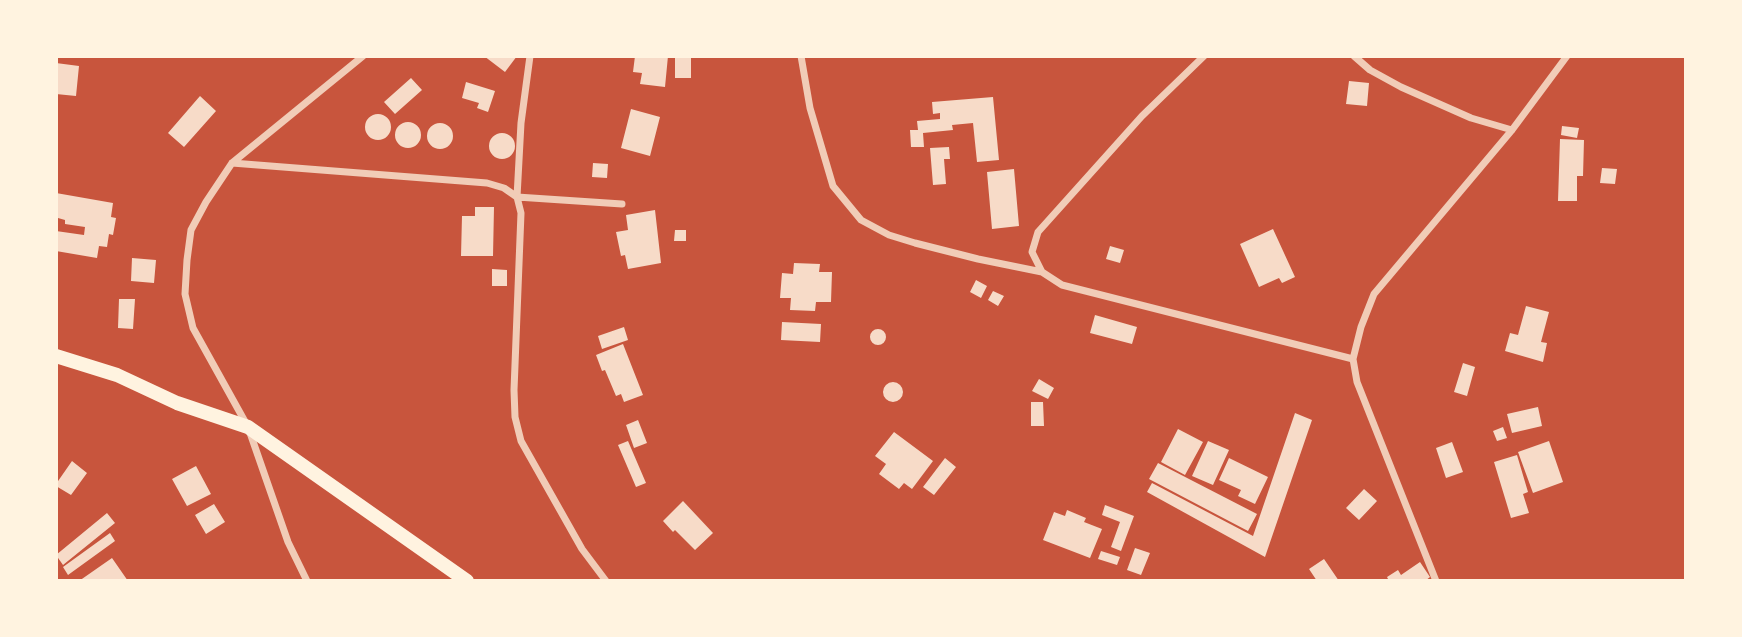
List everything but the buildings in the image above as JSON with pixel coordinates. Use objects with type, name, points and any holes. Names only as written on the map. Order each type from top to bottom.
[{"type":"highway","points":[[56,356],[117,375],[177,403],[248,427],[467,581]]},
{"type":"street","points":[[307,581],[288,542],[248,427],[193,328],[186,294],[191,230],[232,163],[363,56]]},
{"type":"street","points":[[530,56],[521,123],[517,197],[521,213],[515,417],[521,441],[582,549],[606,581]]},
{"type":"street","points":[[801,56],[810,108],[833,186],[861,219],[889,235],[978,259],[1042,272],[1062,285],[1353,359]]},
{"type":"street","points":[[1042,272],[1032,252],[1038,232],[1142,116],[1204,56]]},
{"type":"street","points":[[1354,56],[1401,87],[1471,118],[1512,130]]},
{"type":"street","points":[[1436,581],[1357,382],[1353,359],[1361,327],[1374,294],[1512,130],[1567,56]]},
{"type":"street","points":[[232,163],[487,183],[504,188],[517,197],[622,204]]}]
